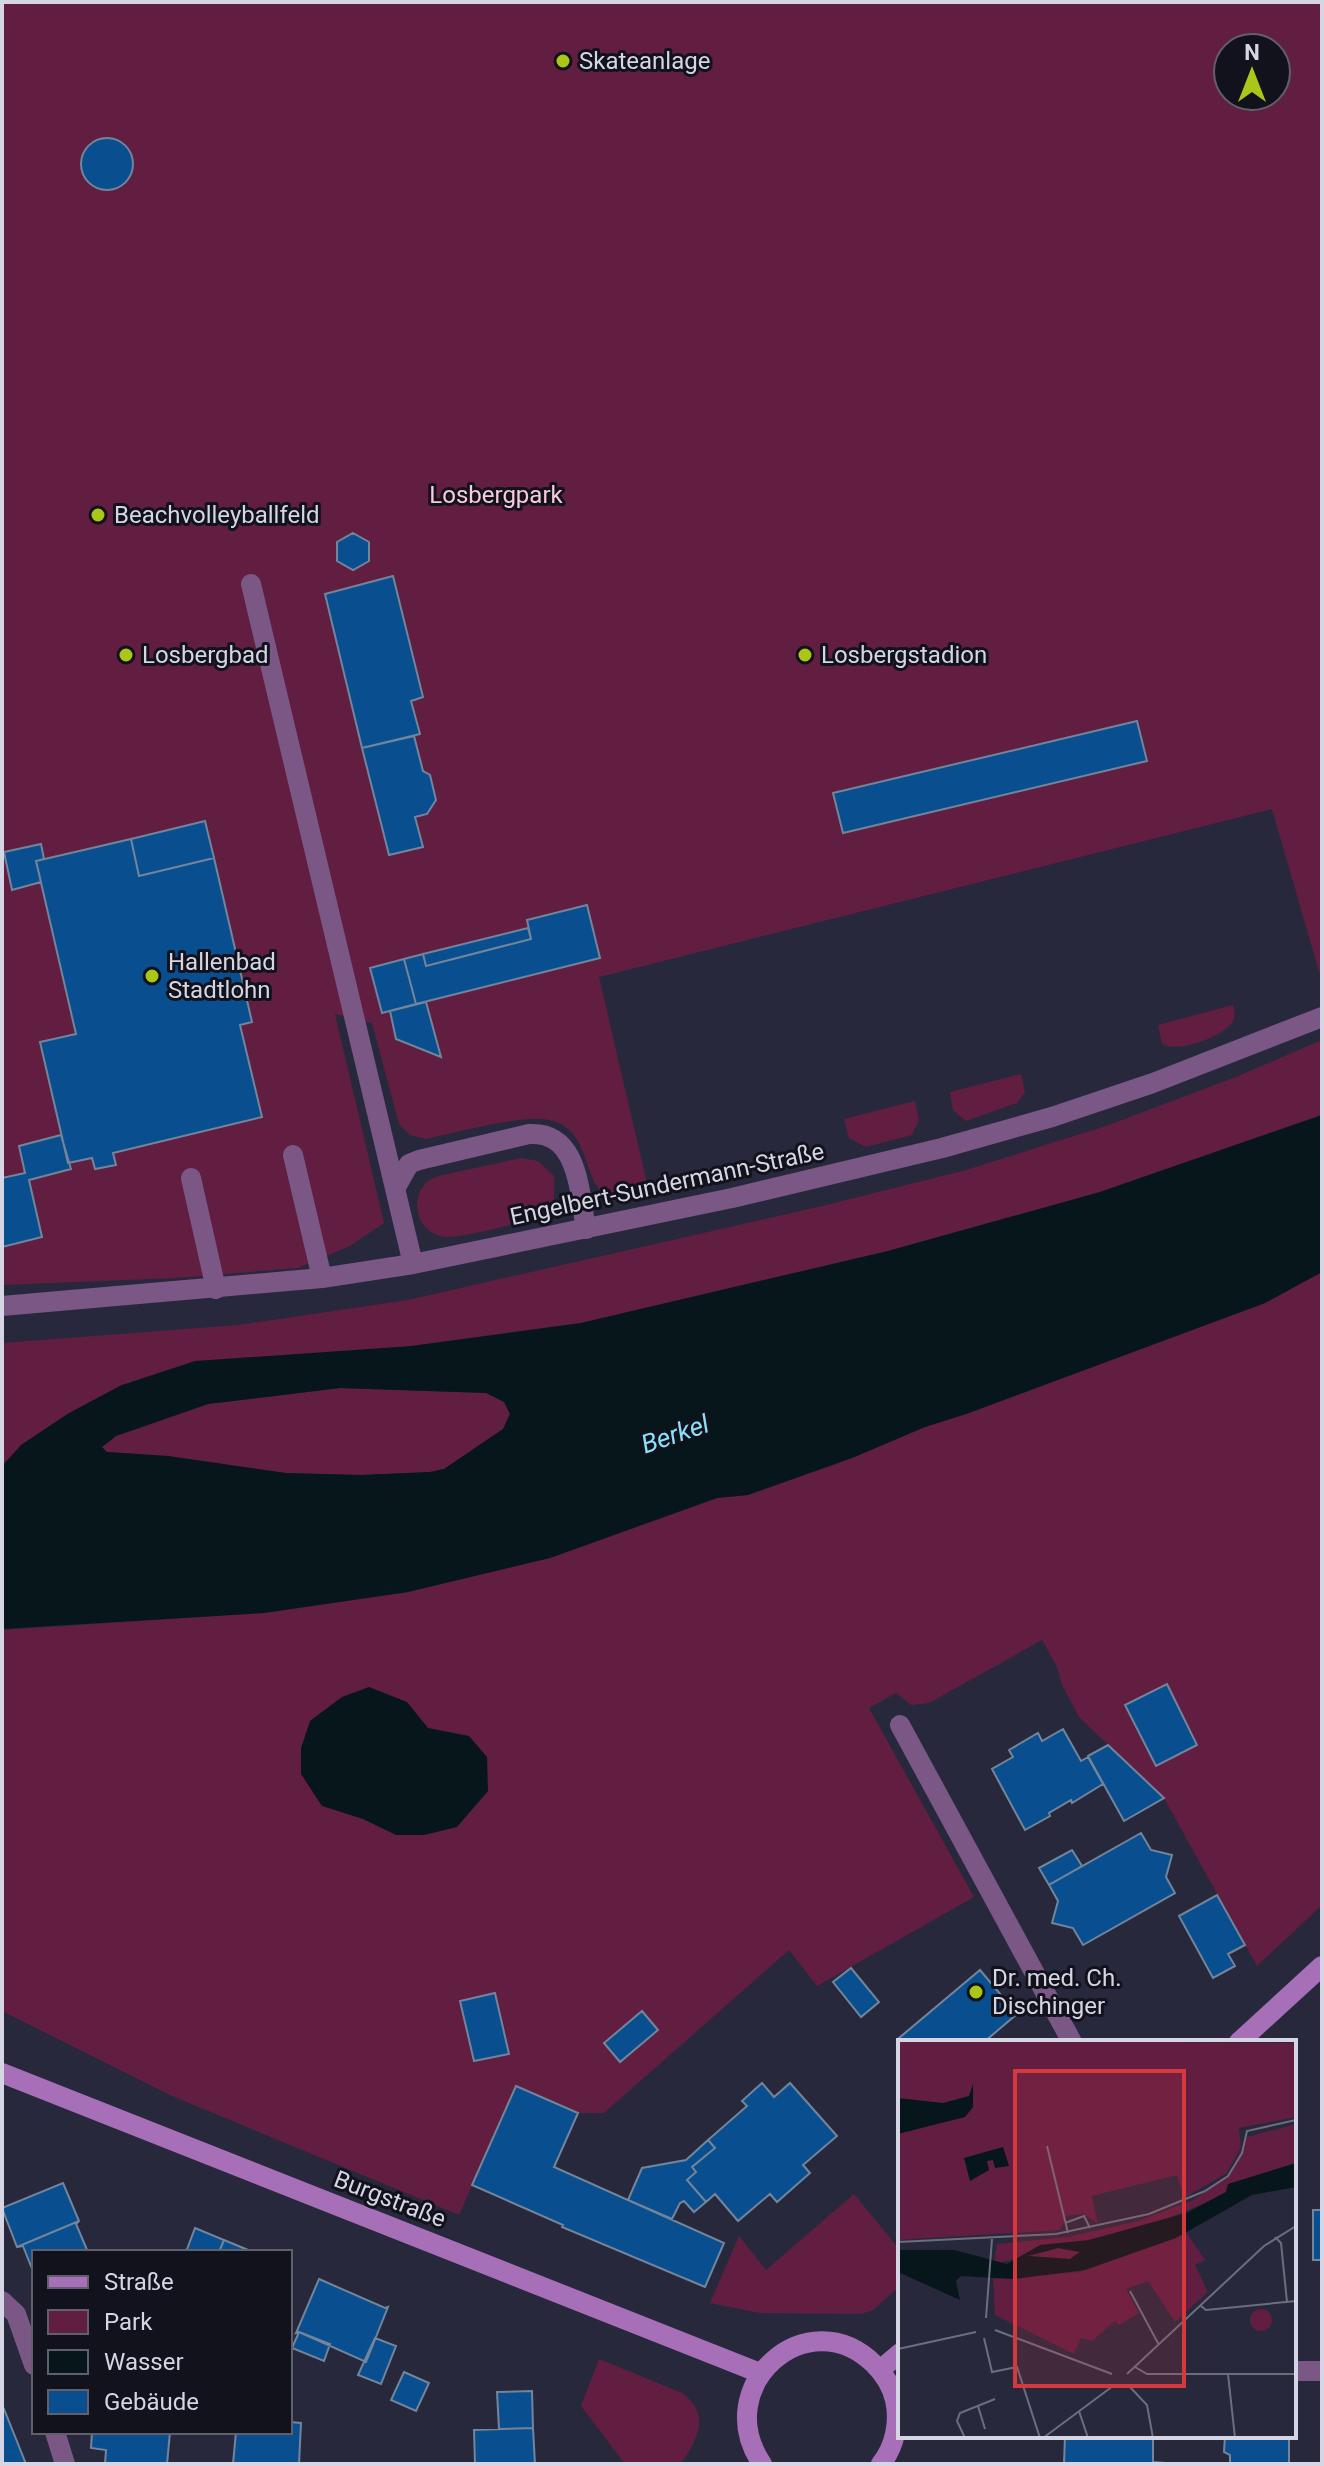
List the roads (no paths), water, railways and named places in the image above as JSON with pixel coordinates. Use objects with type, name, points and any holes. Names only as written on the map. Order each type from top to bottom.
[{"type":"main road","points":[[1241,2040],[1322,1966]]},
{"type":"main road","name":"Burgstraße","points":[[2,2073],[760,2373]]},
{"type":"main road","points":[[762,2464],[748,2437],[746,2421],[747,2404],[760,2373],[791,2348],[819,2342],[849,2347],[866,2356],[880,2370],[895,2398],[897,2413],[888,2462]]},
{"type":"main road","points":[[880,2370],[898,2355]]},
{"type":"street","points":[[251,584],[413,1264]]},
{"type":"street","name":"Engelbert-Sundermann-Straße","points":[[2,1306],[322,1278],[413,1264],[586,1229],[883,1162],[1039,1121],[1167,1078],[1322,1017]]},
{"type":"street","points":[[396,1187],[409,1164],[419,1160],[542,1133],[555,1138],[567,1151],[575,1171],[586,1229]]},
{"type":"street","points":[[293,1155],[322,1278]]},
{"type":"street","points":[[191,1178],[216,1289]]},
{"type":"street","points":[[900,1725],[1071,2040]]},
{"type":"street","points":[[2,2301],[16,2314],[32,2359]]},
{"type":"street","points":[[1296,2371],[1322,2371]]},
{"type":"street","points":[[56,2434],[65,2464]]},
{"type":"water","name":"Berkel","points":[[1322,1115],[1322,1272],[1265,1303],[925,1427],[852,1458],[748,1495],[717,1498],[550,1558],[408,1592],[264,1613],[2,1629],[2,1466],[21,1445],[69,1413],[122,1385],[195,1361],[412,1346],[581,1323],[888,1251],[1100,1192]],"holes":[[[340,1388],[486,1393],[504,1402],[510,1414],[503,1429],[444,1469],[430,1472],[361,1475],[286,1473],[168,1456],[107,1452],[102,1447],[116,1436],[208,1404]]]},
{"type":"water","points":[[369,1687],[407,1702],[428,1728],[469,1736],[487,1757],[488,1791],[457,1827],[424,1835],[396,1835],[363,1819],[322,1806],[301,1774],[301,1748],[310,1721],[342,1697]]},
{"type":"place","name":"Skateanlage","points":[[563,61]]},
{"type":"place","name":"Beachvolleyballfeld","points":[[98,515]]},
{"type":"place","name":"Losbergbad","points":[[126,655]]},
{"type":"place","name":"Losbergstadion","points":[[805,655]]},
{"type":"place","name":"Hallenbad Stadtlohn","points":[[152,976]]},
{"type":"place","name":"Dr. med. Ch. Dischinger","points":[[976,1992]]},
{"type":"park label","name":"Losbergpark","points":[[496,495]]}]
